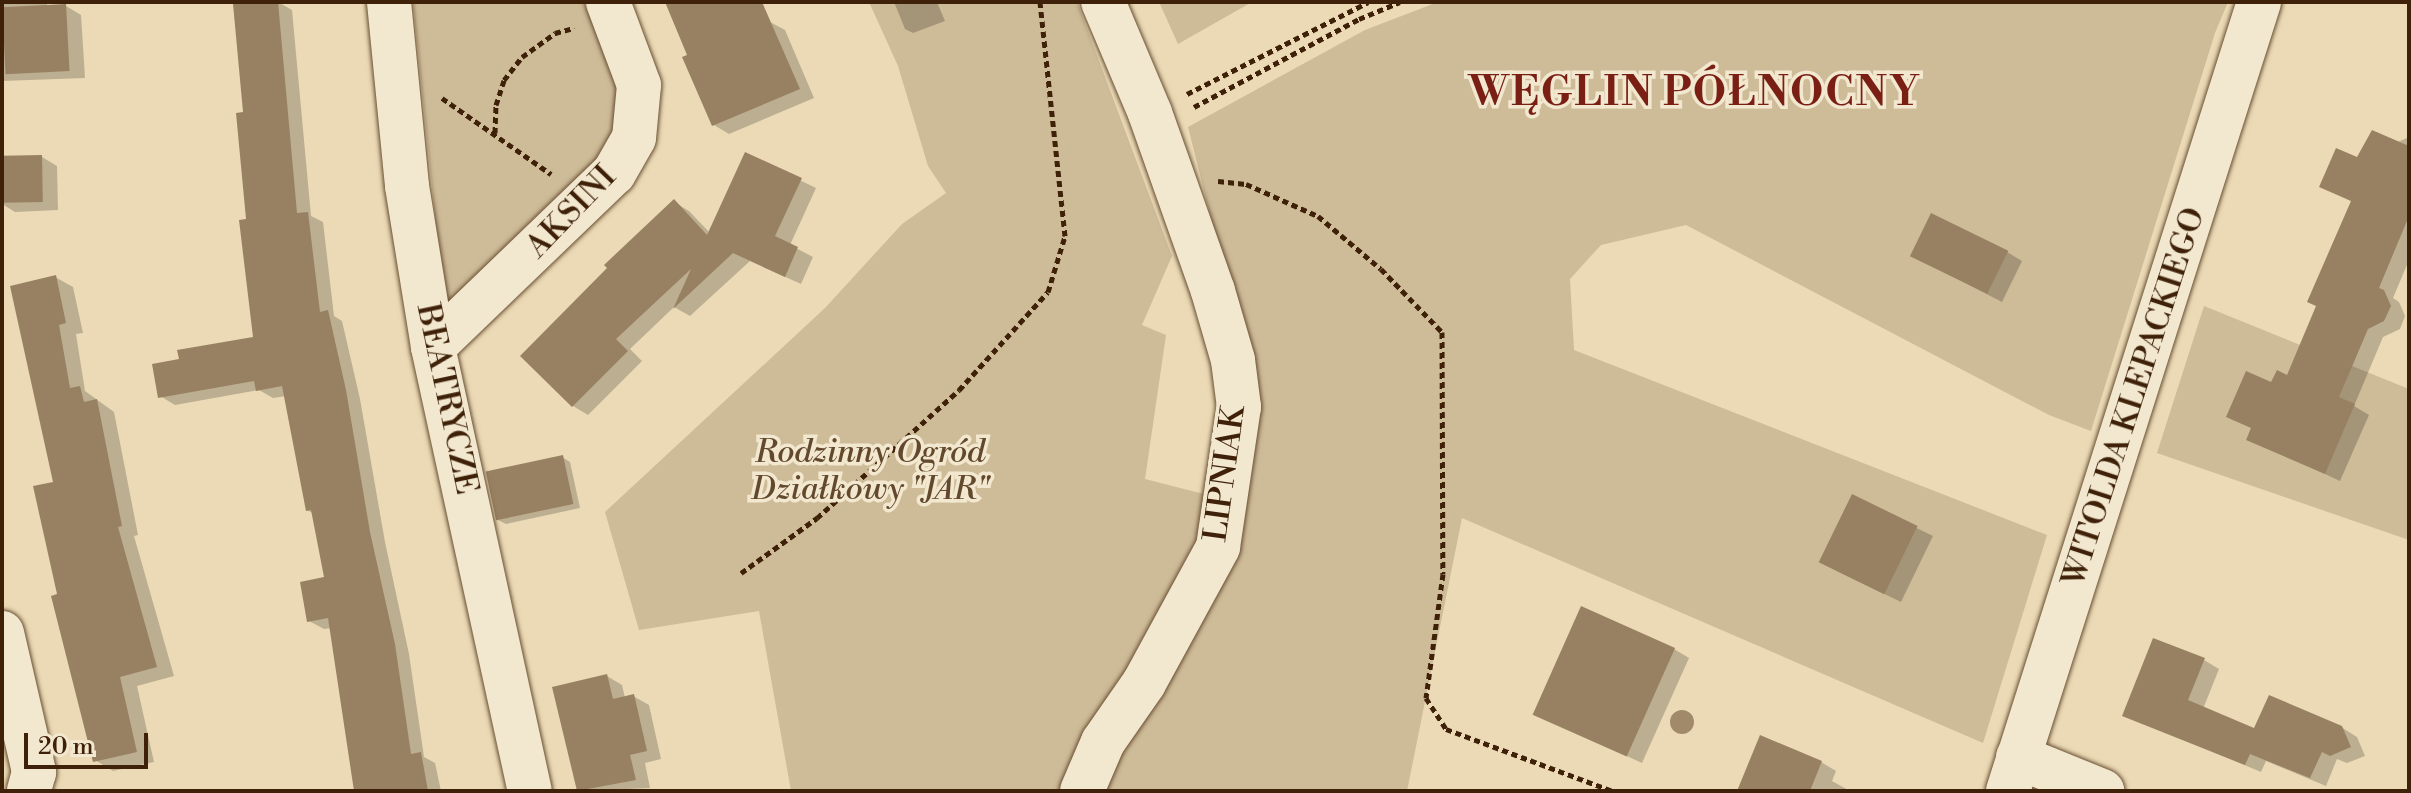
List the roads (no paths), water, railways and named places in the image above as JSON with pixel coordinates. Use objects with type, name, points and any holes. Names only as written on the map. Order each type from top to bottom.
[{"type":"street","name":"BEATRYCZE","points":[[389,2],[407,186],[433,347],[530,791]]},
{"type":"street","name":"LIPNIAK","points":[[1082,791],[1103,742],[1144,683],[1218,547],[1239,407],[1233,360],[1173,175],[1103,2]]},
{"type":"street","name":"WITOLDA KLEPACKIEGO","points":[[2013,774],[2259,2]]},
{"type":"street","name":"AKSINI","points":[[433,347],[614,173],[634,138],[639,85],[611,10]]},
{"type":"street","points":[[2,633],[34,772],[29,791]]},
{"type":"street","points":[[2013,774],[2102,791]]},
{"type":"district","name":"WĘGLIN PÓŁNOCNY","points":[[1695,93]]},
{"type":"park label","name":"Rodzinny Ogród Działkowy \"JAR\"","points":[[870,472]]}]
